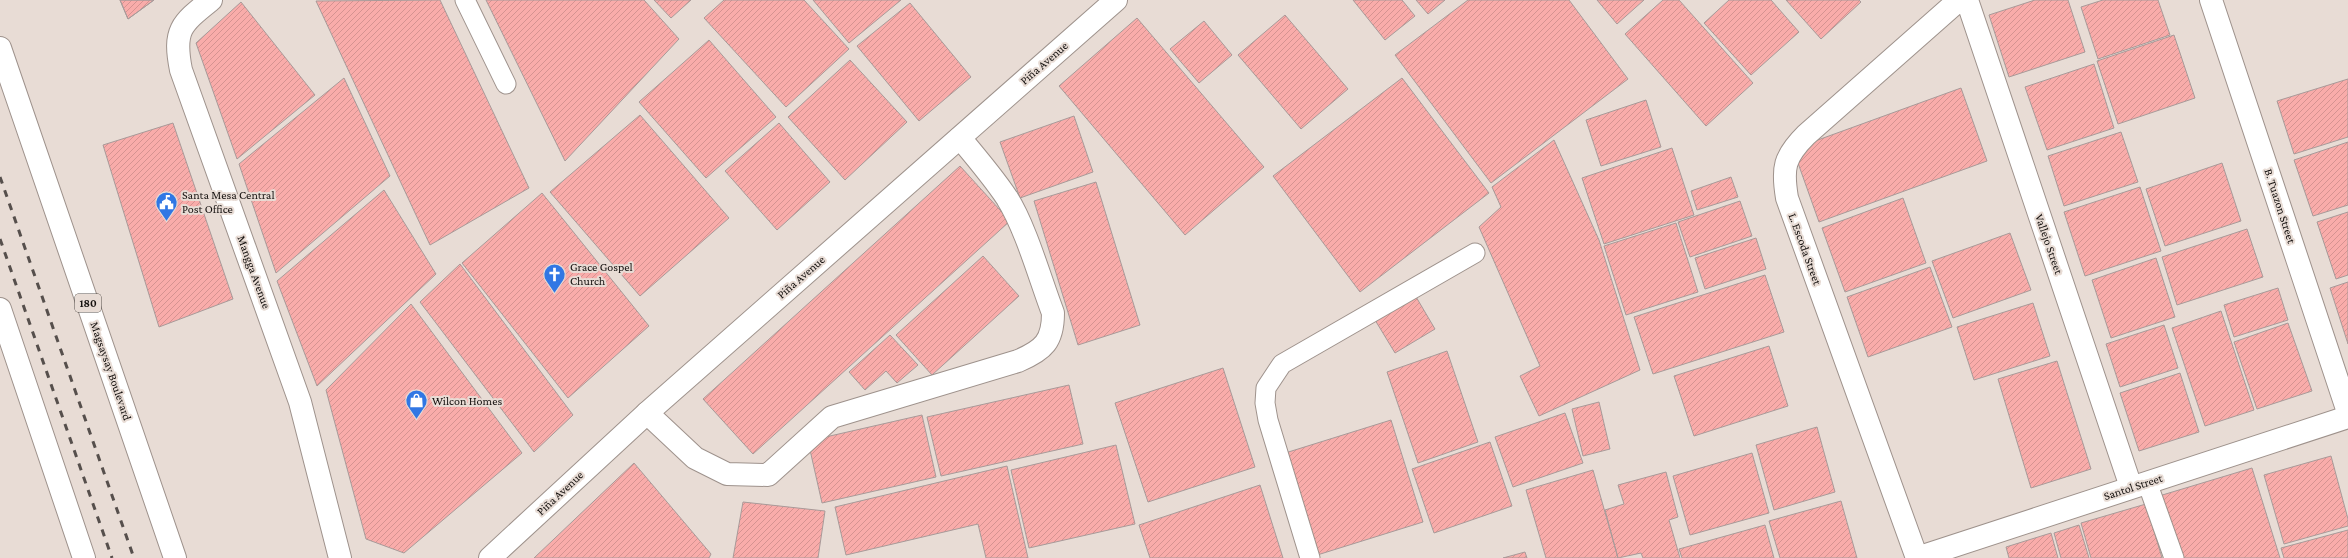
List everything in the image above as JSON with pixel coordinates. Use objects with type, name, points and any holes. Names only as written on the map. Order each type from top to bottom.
[{"type":"street","name":"Mangga Avenue","points":[[211,0],[189,18],[181,30],[177,42],[182,70],[300,402],[340,558]]},
{"type":"street","name":"Piña Avenue","points":[[490,558],[647,413],[1116,0]]},
{"type":"street","name":"L. Escoda Street","points":[[1917,558],[1787,198],[1784,178],[1785,162],[1793,148],[1806,135],[1960,0]]},
{"type":"street","name":"Vallejo Street","points":[[1967,0],[2139,485]]},
{"type":"street","name":"B. Tuazon Street","points":[[2211,0],[2348,412]]},
{"type":"street","name":"Magsaysay Boulevard","points":[[0,48],[176,558]]},
{"type":"street","points":[[647,413],[695,458],[727,474],[768,475],[832,417],[1018,361],[1033,355],[1044,346],[1053,330],[1053,313],[1017,216],[1008,199],[990,174],[960,138]]},
{"type":"street","points":[[0,309],[84,558]]},
{"type":"street","name":"Santol Street","points":[[1917,558],[2348,417]]},
{"type":"lane","points":[[465,0],[506,84]]},
{"type":"lane","points":[[1310,558],[1268,420],[1266,388],[1282,364],[1474,253]]},
{"type":"lane","points":[[2139,485],[2174,558]]},
{"type":"building","points":[[120,0],[154,0],[128,19]]},
{"type":"building","points":[[120,0],[154,0],[128,19]]},
{"type":"building","points":[[440,0],[529,188],[430,245],[316,1]]},
{"type":"building","points":[[486,0],[644,0],[679,39],[565,161]]},
{"type":"building","points":[[654,0],[691,0],[671,18]]},
{"type":"building","points":[[724,0],[804,0],[849,49],[786,107],[704,18]]},
{"type":"building","points":[[813,0],[901,0],[849,43]]},
{"type":"building","points":[[1353,0],[1402,0],[1415,16],[1385,40]]},
{"type":"building","points":[[1416,0],[1445,0],[1428,14]]},
{"type":"building","points":[[1468,0],[1569,0],[1628,79],[1491,183],[1395,55]]},
{"type":"building","points":[[1597,0],[1644,0],[1617,24]]},
{"type":"building","points":[[1663,0],[1679,0],[1753,83],[1706,126],[1625,34]]},
{"type":"building","points":[[1729,0],[1771,0],[1799,32],[1751,75],[1704,23]]},
{"type":"building","points":[[1786,0],[1859,0],[1861,2],[1821,39]]},
{"type":"building","points":[[2035,0],[2068,0],[2085,52],[2009,77],[1989,15]]},
{"type":"building","points":[[2103,0],[2158,0],[2170,35],[2098,59],[2081,7]]},
{"type":"building","points":[[241,2],[315,95],[237,159],[196,43]]},
{"type":"building","points":[[910,3],[971,77],[919,121],[857,46]]},
{"type":"building","points":[[1285,15],[1348,89],[1301,129],[1238,55]]},
{"type":"building","points":[[1137,18],[1264,167],[1185,235],[1059,86]]},
{"type":"building","points":[[1204,21],[1232,55],[1199,83],[1170,49]]},
{"type":"building","points":[[2174,35],[2195,98],[2118,124],[2097,61]]},
{"type":"building","points":[[709,40],[776,117],[706,178],[639,102]]},
{"type":"building","points":[[850,60],[907,122],[845,180],[788,117]]},
{"type":"building","points":[[2094,64],[2114,128],[2047,150],[2025,87]]},
{"type":"building","points":[[344,78],[390,176],[276,273],[239,164]]},
{"type":"building","points":[[1402,78],[1489,193],[1360,292],[1273,176]]},
{"type":"building","points":[[2348,79],[2348,137],[2294,154],[2277,101]]},
{"type":"building","points":[[1961,88],[1987,161],[1819,222],[1793,149]]},
{"type":"building","points":[[1646,100],[1661,147],[1601,166],[1586,120]]},
{"type":"building","points":[[640,115],[729,218],[640,296],[550,192]]},
{"type":"building","points":[[1074,116],[1093,172],[1020,198],[1000,142]]},
{"type":"building","name":"Santa Mesa Central Post Office","points":[[173,123],[233,299],[159,327],[103,145]]},
{"type":"building","points":[[779,123],[830,182],[777,230],[725,171]]},
{"type":"building","points":[[2121,132],[2138,182],[2064,206],[2048,156]]},
{"type":"building","points":[[1554,140],[1599,240],[1640,370],[1539,416],[1520,376],[1540,366],[1479,227],[1501,207],[1492,187]]},
{"type":"building","points":[[2348,142],[2348,205],[2313,216],[2294,160]]},
{"type":"building","points":[[1672,148],[1694,215],[1604,244],[1582,178]]},
{"type":"building","points":[[2222,163],[2241,221],[2165,246],[2146,189]]},
{"type":"building","points":[[960,166],[1010,221],[753,454],[703,399]]},
{"type":"building","points":[[1731,177],[1738,197],[1697,210],[1691,191]]},
{"type":"building","points":[[1096,182],[1140,325],[1078,345],[1034,201]]},
{"type":"building","points":[[2140,187],[2161,251],[2085,276],[2064,212]]},
{"type":"building","points":[[384,190],[436,274],[317,386],[277,281]]},
{"type":"building","name":"Grace Gospel Church","points":[[542,193],[649,326],[568,398],[462,263]]},
{"type":"building","points":[[1903,198],[1926,263],[1845,292],[1822,228]]},
{"type":"building","points":[[1740,201],[1752,236],[1690,257],[1678,222]]},
{"type":"building","points":[[2348,212],[2348,275],[2336,279],[2317,222]]},
{"type":"building","points":[[1676,223],[1698,292],[1626,315],[1604,246]]},
{"type":"building","points":[[2247,229],[2263,277],[2177,305],[2162,257]]},
{"type":"building","points":[[2010,233],[2031,290],[1953,318],[1932,261]]},
{"type":"building","points":[[1756,238],[1766,269],[1705,289],[1695,258]]},
{"type":"building","points":[[983,256],[1019,296],[932,375],[896,335]]},
{"type":"building","points":[[2156,258],[2175,317],[2111,338],[2092,280]]},
{"type":"building","points":[[460,264],[573,415],[534,452],[420,302]]},
{"type":"building","points":[[1930,267],[1952,327],[1868,357],[1847,297]]},
{"type":"building","points":[[1765,275],[1784,332],[1653,374],[1634,317]]},
{"type":"building","points":[[2348,282],[2348,344],[2330,288]]},
{"type":"building","points":[[2278,288],[2288,320],[2234,337],[2224,305]]},
{"type":"building","points":[[1412,290],[1435,329],[1395,353],[1372,315]]},
{"type":"building","points":[[2033,303],[2050,356],[1974,380],[1957,327]]},
{"type":"building","name":"Wilcon Homes","points":[[411,304],[522,453],[404,553],[366,539],[326,390]]},
{"type":"building","points":[[2221,311],[2254,410],[2205,426],[2172,328]]},
{"type":"building","points":[[2288,323],[2312,391],[2257,409],[2234,342]]},
{"type":"building","points":[[2164,325],[2178,368],[2120,387],[2106,344]]},
{"type":"building","points":[[890,335],[918,365],[897,383],[886,371],[865,390],[849,372]]},
{"type":"building","points":[[1769,346],[1788,406],[1694,436],[1674,376]]},
{"type":"building","points":[[1447,351],[1478,442],[1418,463],[1387,372]]},
{"type":"building","points":[[2057,361],[2091,469],[2031,488],[1998,379]]},
{"type":"building","points":[[1223,368],[1255,467],[1148,502],[1115,403]]},
{"type":"building","points":[[2180,373],[2199,432],[2139,451],[2120,393]]},
{"type":"building","points":[[1069,385],[1083,444],[941,476],[927,417]]},
{"type":"building","points":[[1599,402],[1610,449],[1583,456],[1572,409]]},
{"type":"building","points":[[1565,413],[1583,463],[1513,487],[1495,437]]},
{"type":"building","points":[[922,415],[936,477],[822,503],[808,441]]},
{"type":"building","points":[[1391,420],[1423,522],[1314,556],[1282,454]]},
{"type":"building","points":[[1817,427],[1835,492],[1774,510],[1756,445]]},
{"type":"building","points":[[1490,442],[1512,506],[1434,533],[1412,469]]},
{"type":"building","points":[[1116,445],[1135,524],[1029,548],[1011,470]]},
{"type":"building","points":[[1752,453],[1769,513],[1690,535],[1673,476]]},
{"type":"building","points":[[2331,456],[2348,519],[2348,526],[2284,544],[2264,475]]},
{"type":"building","points":[[634,463],[711,554],[709,558],[534,558]]},
{"type":"building","points":[[1007,466],[1028,558],[986,558],[978,524],[846,555],[835,507]]},
{"type":"building","points":[[2252,468],[2280,558],[2178,558],[2159,496]]},
{"type":"building","points":[[1593,470],[1618,558],[1546,558],[1526,490]]},
{"type":"building","points":[[1666,472],[1678,517],[1669,520],[1680,558],[1643,558],[1641,553],[1618,558],[1605,510],[1624,504],[1618,485]]},
{"type":"building","points":[[1260,485],[1283,558],[1150,558],[1139,525]]},
{"type":"building","points":[[1841,501],[1857,558],[1780,558],[1769,521]]},
{"type":"building","points":[[743,502],[825,511],[818,558],[733,558]]},
{"type":"building","points":[[2146,504],[2162,558],[2091,558],[2081,523]]},
{"type":"building","points":[[1765,525],[1774,558],[1682,558],[1679,549]]},
{"type":"building","points":[[2079,525],[2089,558],[2061,558],[2054,533]]},
{"type":"building","points":[[2348,530],[2348,558],[2284,558],[2281,548]]},
{"type":"building","points":[[2051,533],[2058,558],[2009,558],[2006,547]]},
{"type":"building","points":[[1525,552],[1527,558],[1503,558]]},
{"type":"railway","points":[[0,177],[134,558]]},
{"type":"railway","points":[[0,239],[112,558]]},
{"type":"place","name":"Santa Mesa Central Post Office","points":[[167,222]]},
{"type":"place","name":"Grace Gospel Church","points":[[555,294]]},
{"type":"place","name":"Wilcon Homes","points":[[417,420]]}]
